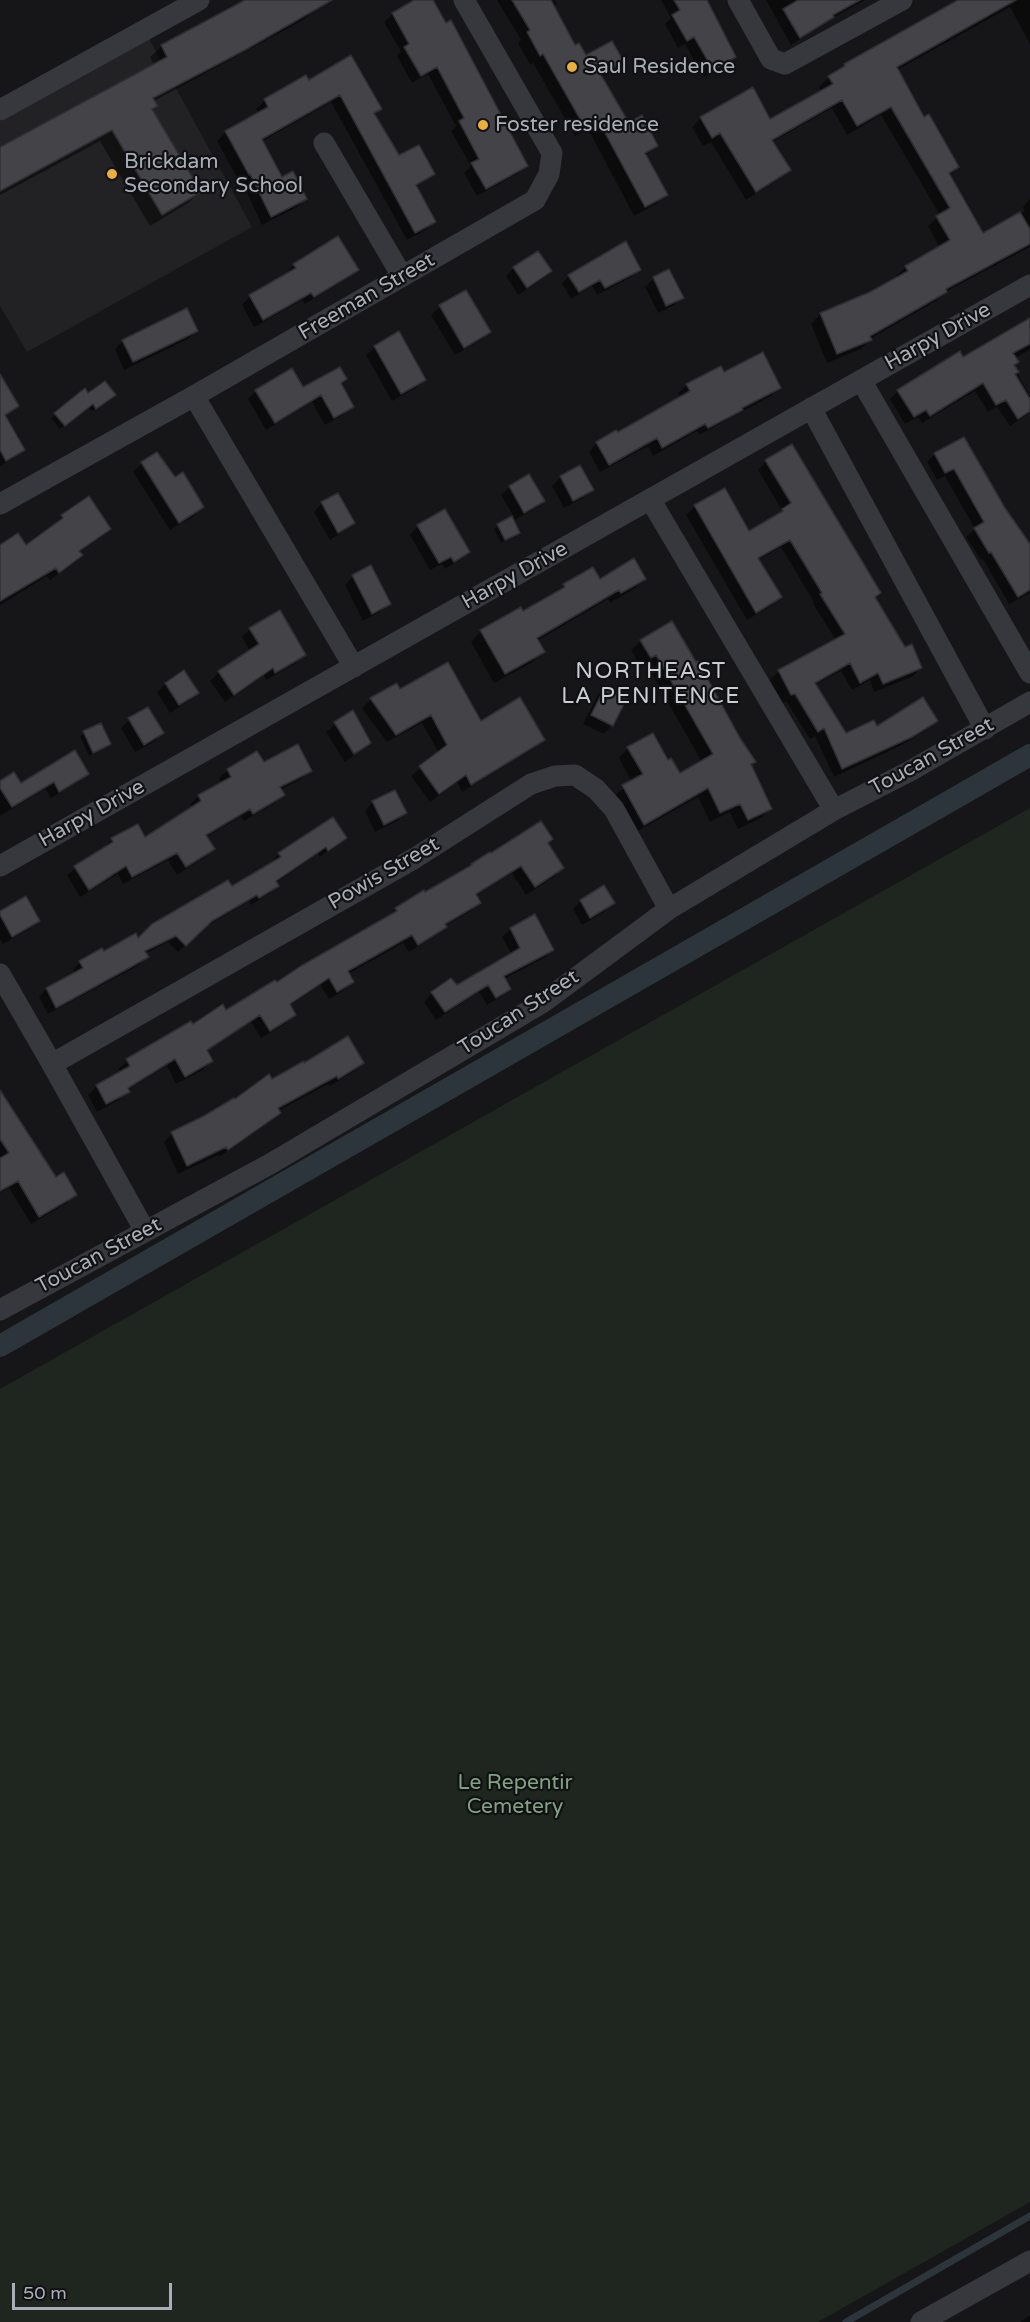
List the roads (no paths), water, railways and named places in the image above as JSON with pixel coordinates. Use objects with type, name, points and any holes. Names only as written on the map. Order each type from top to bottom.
[{"type":"street","points":[[0,110],[199,0]]},
{"type":"street","name":"Freeman Street","points":[[0,504],[194,396],[535,200],[549,174],[552,153],[464,0]]},
{"type":"street","points":[[738,0],[771,59],[785,64],[902,0]]},
{"type":"street","points":[[324,143],[402,276]]},
{"type":"street","name":"Harpy Drive","points":[[0,866],[1030,285]]},
{"type":"street","points":[[861,380],[1030,673]]},
{"type":"street","points":[[194,396],[354,667]]},
{"type":"street","points":[[811,408],[985,729]]},
{"type":"street","points":[[650,500],[834,810]]},
{"type":"street","name":"Toucan Street","points":[[0,1310],[270,1164],[542,1003],[669,909],[834,810],[910,771],[1030,702]]},
{"type":"street","name":"Powis Street","points":[[52,1064],[415,858],[531,784],[555,776],[575,775],[596,789],[614,810],[669,909]]},
{"type":"street","points":[[0,974],[145,1231]]},
{"type":"street","points":[[921,2322],[1030,2261]]},
{"type":"waterway","points":[[0,1346],[1030,755]]},
{"type":"waterway","points":[[846,2322],[1030,2216]]},
{"type":"place","name":"Saul Residence","points":[[572,67]]},
{"type":"place","name":"Foster residence","points":[[483,125]]},
{"type":"place","name":"Brickdam Secondary School","points":[[112,174]]},
{"type":"district","name":"NORTHEAST LA PENITENCE","points":[[651,684]]},
{"type":"park label","name":"Le Repentir Cemetery","points":[[515,1795]]}]
